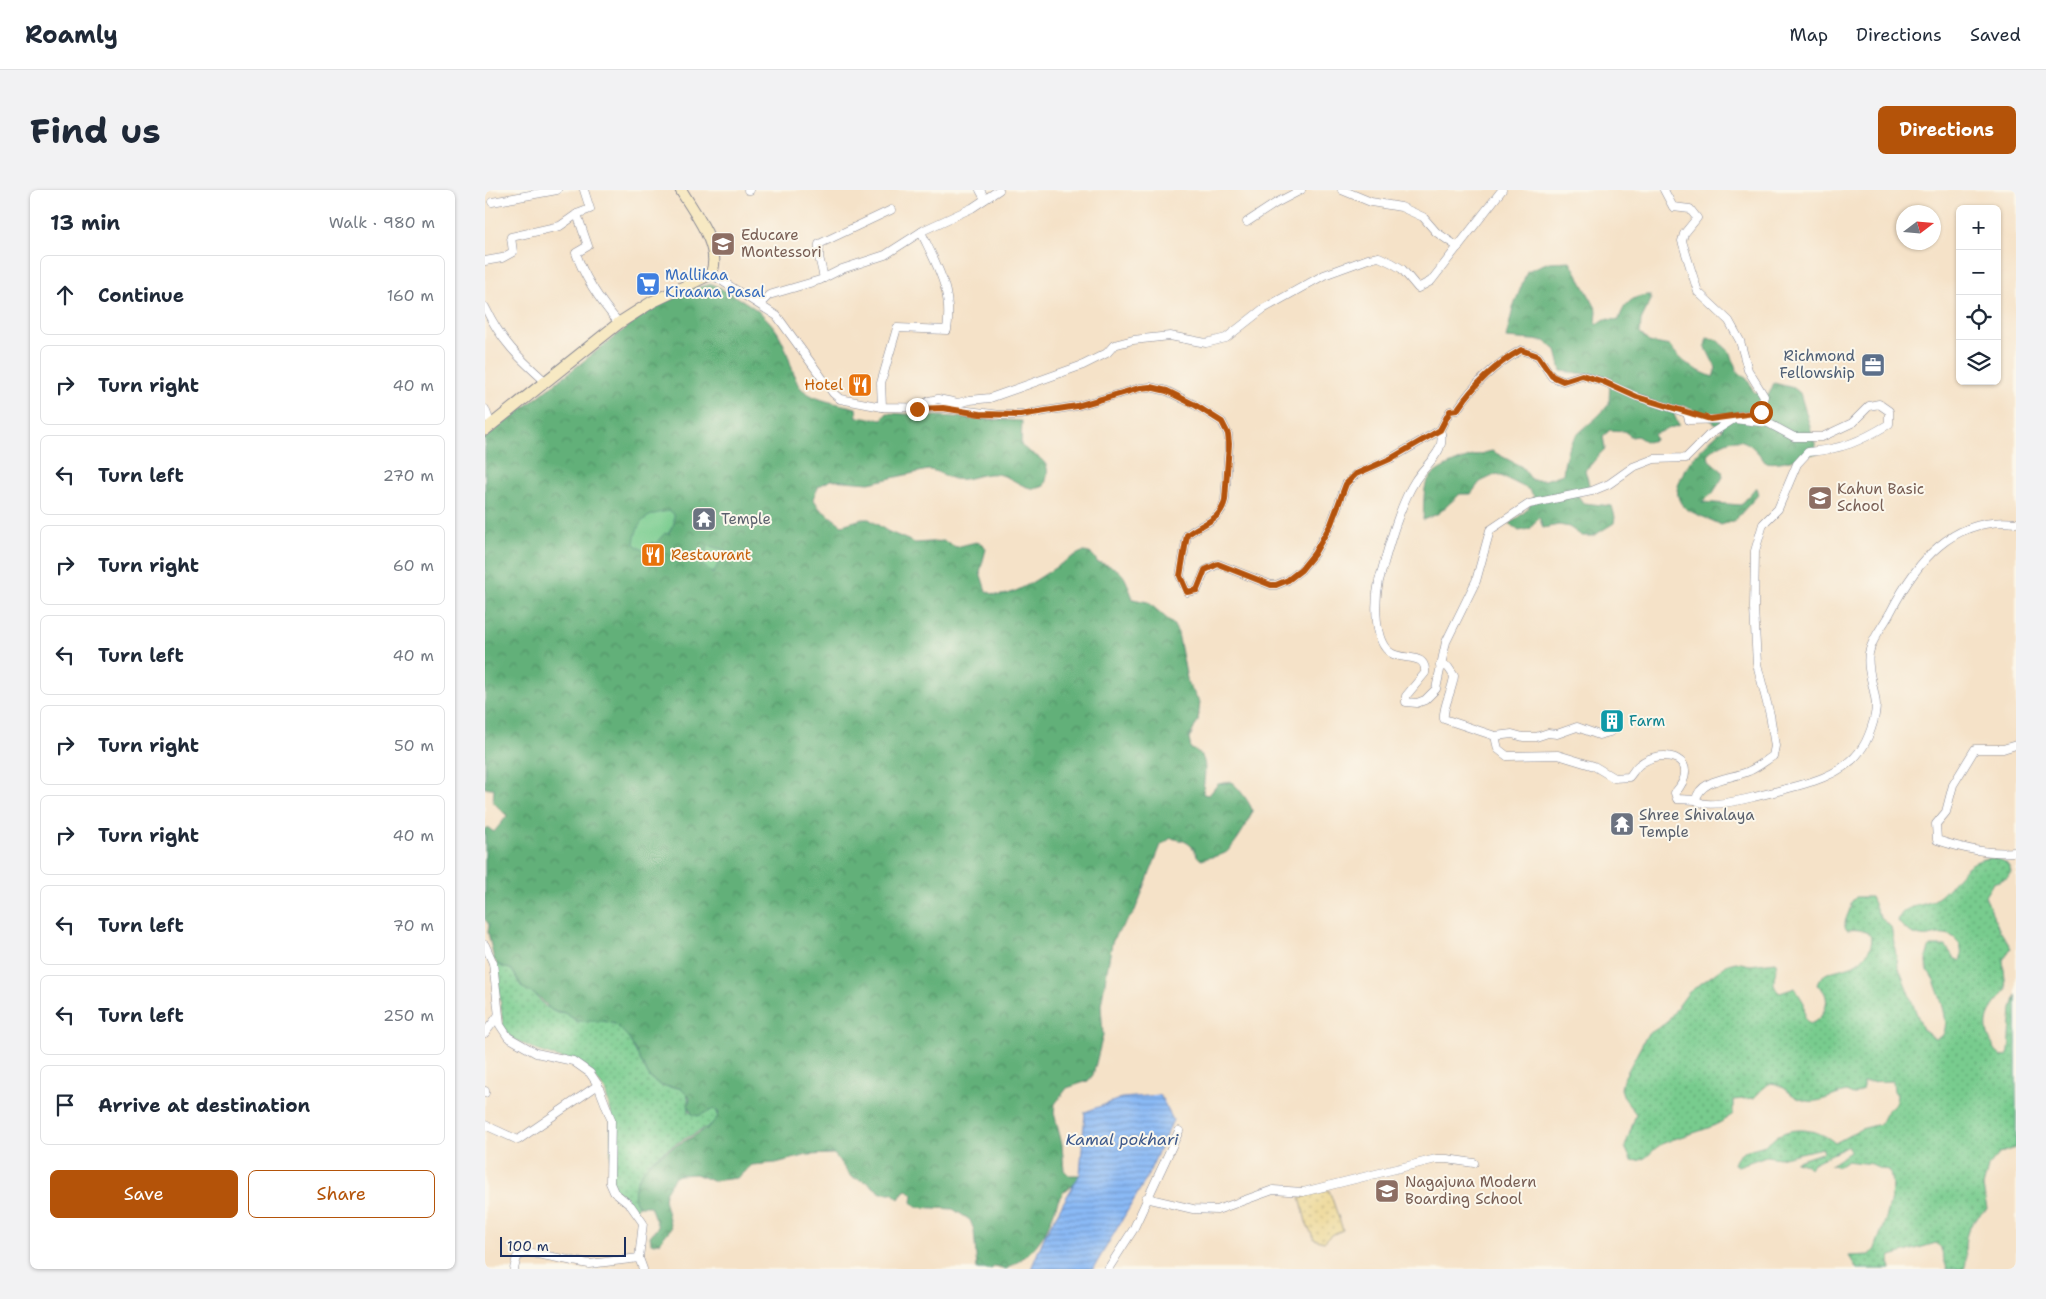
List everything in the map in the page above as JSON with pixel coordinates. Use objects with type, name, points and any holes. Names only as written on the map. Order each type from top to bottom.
[{"type":"main road","points":[[488,428],[619,323],[652,302],[711,274],[714,266],[714,254],[707,236],[681,190]]},
{"type":"street","points":[[492,202],[557,190]]},
{"type":"street","points":[[485,261],[502,258],[513,252],[511,237],[560,226],[577,214],[590,209],[585,190]]},
{"type":"street","points":[[980,190],[985,199]]},
{"type":"street","points":[[760,304],[769,295],[824,278],[842,269],[885,255],[921,232],[999,190]]},
{"type":"street","points":[[1247,222],[1276,203],[1301,190]]},
{"type":"street","points":[[1342,190],[1371,202],[1401,207],[1423,217],[1436,232],[1458,247]]},
{"type":"street","points":[[917,409],[929,401],[938,400],[958,404],[970,400],[990,398],[1083,365],[1107,353],[1114,345],[1133,340],[1170,336],[1206,343],[1227,338],[1263,309],[1323,275],[1368,259],[1379,257],[1392,263],[1402,269],[1418,288],[1431,281],[1502,190]]},
{"type":"street","points":[[711,274],[777,316],[833,393],[840,399],[882,407],[943,408],[980,414],[1020,415],[1077,406],[1125,391],[1150,387],[1167,391],[1218,417],[1228,434],[1229,444],[1223,509],[1214,520],[1187,535],[1180,576],[1187,592],[1197,590],[1205,570],[1218,564],[1271,585],[1276,585],[1288,580],[1301,570],[1324,538],[1346,484],[1356,474],[1390,459],[1440,430],[1450,411],[1457,410],[1473,386],[1505,359],[1521,350],[1538,356],[1552,376],[1563,381],[1582,375],[1604,382],[1637,397],[1710,419],[1761,412],[1764,396],[1748,370],[1740,341],[1729,321],[1698,292],[1681,241],[1683,234],[1697,218],[1690,209],[1673,207],[1665,196],[1664,190]]},
{"type":"street","points":[[824,278],[819,257],[819,244],[891,210]]},
{"type":"street","points":[[577,214],[588,246],[577,251],[579,262],[585,277],[605,307],[619,323]]},
{"type":"street","points":[[882,407],[881,383],[897,328],[947,330],[950,310],[947,292],[921,232]]},
{"type":"street","points":[[485,307],[498,333],[521,360],[546,382]]},
{"type":"street","points":[[1687,413],[1689,420],[1734,419],[1768,423],[1795,437],[1822,437],[1852,422],[1869,406],[1879,404],[1889,411],[1889,424],[1857,443],[1829,450],[1808,452],[1797,464],[1778,509],[1763,524],[1755,552],[1754,608],[1757,664],[1770,715],[1775,746],[1773,756],[1749,771],[1713,782],[1702,789],[1696,800]]},
{"type":"street","points":[[485,409],[488,428]]},
{"type":"street","points":[[1440,430],[1443,436],[1436,456],[1417,477],[1402,507],[1379,582],[1375,608],[1385,648],[1392,654],[1412,657],[1422,661],[1424,664],[1425,673],[1406,696],[1406,702],[1417,703],[1432,695],[1439,682],[1440,665],[1447,642],[1476,581],[1490,530],[1498,523],[1529,504],[1592,492],[1609,484],[1633,467],[1654,459],[1686,458],[1709,435],[1734,419]]},
{"type":"street","points":[[1495,736],[1498,748],[1507,756],[1558,755],[1594,766],[1614,778],[1629,778],[1639,765],[1652,758],[1663,756],[1680,759],[1685,766],[1686,775],[1683,784],[1675,793],[1677,799],[1696,800],[1705,804],[1728,802],[1805,784],[1828,774],[1853,759],[1864,746],[1876,705],[1869,669],[1871,644],[1896,598],[1921,562],[1936,546],[1950,538],[1989,524],[2016,523]]},
{"type":"street","points":[[1440,665],[1447,667],[1454,676],[1449,700],[1443,713],[1444,719],[1495,736],[1512,734],[1523,737],[1536,737],[1548,733],[1557,734],[1577,727],[1599,735],[1610,732]]},
{"type":"street","points":[[2016,745],[2003,749],[1975,749],[1953,785],[1946,812],[1936,824],[1937,840],[1966,850],[1994,854],[2016,852]]},
{"type":"street","points":[[485,945],[493,964],[500,1025],[508,1037],[536,1052],[573,1061],[589,1073],[599,1084],[611,1120],[609,1180],[613,1192],[631,1206],[643,1223],[639,1258],[643,1269]]},
{"type":"street","points":[[485,1033],[498,1016]]},
{"type":"street","points":[[485,1125],[518,1140],[599,1084]]},
{"type":"street","points":[[1108,1269],[1133,1230],[1179,1131]]},
{"type":"street","points":[[1147,1198],[1193,1209],[1217,1210],[1273,1190],[1303,1192],[1436,1160],[1447,1158],[1474,1163]]},
{"type":"street","points":[[515,1269],[517,1257],[527,1252],[589,1264],[639,1258]]},
{"type":"green space","points":[[1570,261],[1597,310],[1596,325],[1605,319],[1619,320],[1626,305],[1634,299],[1650,295],[1651,300],[1641,320],[1640,333],[1649,342],[1670,346],[1689,365],[1713,377],[1716,368],[1705,346],[1707,338],[1717,340],[1731,353],[1737,372],[1747,379],[1754,392],[1768,396],[1774,383],[1794,388],[1800,393],[1818,453],[1785,461],[1765,462],[1746,442],[1733,440],[1725,442],[1708,453],[1709,460],[1722,471],[1723,477],[1713,493],[1702,502],[1741,505],[1756,487],[1758,495],[1734,521],[1721,525],[1686,509],[1678,496],[1678,486],[1689,464],[1723,429],[1701,413],[1683,405],[1674,415],[1679,425],[1654,434],[1655,440],[1647,442],[1637,436],[1632,437],[1624,431],[1610,430],[1603,436],[1605,449],[1585,470],[1590,488],[1578,489],[1577,494],[1583,503],[1612,506],[1615,517],[1614,523],[1593,536],[1582,536],[1569,527],[1559,525],[1543,528],[1539,517],[1530,529],[1519,531],[1510,524],[1528,509],[1534,496],[1528,489],[1497,474],[1480,482],[1471,494],[1460,494],[1439,513],[1423,520],[1425,488],[1430,478],[1436,472],[1465,458],[1492,451],[1522,467],[1532,480],[1545,480],[1563,474],[1568,448],[1573,440],[1609,404],[1610,377],[1561,371],[1556,350],[1545,341],[1506,338],[1513,308],[1527,271],[1549,262]]},
{"type":"green space","points":[[712,284],[757,310],[772,324],[784,344],[800,387],[822,400],[856,408],[857,417],[882,419],[887,413],[1022,421],[1021,445],[1045,464],[1047,476],[1044,486],[1038,488],[1027,487],[995,474],[954,479],[928,470],[869,483],[831,480],[819,486],[813,498],[820,509],[842,525],[862,519],[869,519],[887,531],[915,543],[944,541],[956,547],[976,542],[983,544],[986,549],[980,572],[986,591],[995,595],[1010,593],[1020,589],[1082,552],[1090,553],[1097,562],[1118,570],[1125,578],[1133,599],[1148,602],[1173,624],[1178,633],[1188,684],[1200,702],[1198,720],[1189,739],[1191,749],[1198,752],[1204,761],[1203,794],[1209,795],[1218,784],[1231,782],[1243,794],[1252,810],[1249,820],[1237,840],[1228,851],[1222,854],[1202,860],[1198,858],[1192,847],[1184,841],[1171,838],[1161,845],[1134,913],[1116,934],[1112,943],[1101,1005],[1103,1035],[1093,1075],[1088,1081],[1067,1088],[1055,1104],[1054,1113],[1062,1144],[1064,1170],[1069,1175],[1082,1175],[1080,1182],[1062,1194],[1046,1231],[1037,1244],[1020,1261],[1006,1269],[996,1266],[990,1269],[977,1269],[974,1230],[970,1220],[953,1209],[916,1207],[912,1202],[913,1195],[908,1190],[904,1191],[899,1199],[892,1193],[881,1193],[867,1182],[851,1177],[834,1154],[807,1155],[776,1163],[752,1165],[737,1178],[712,1181],[696,1174],[679,1175],[674,1178],[665,1193],[664,1199],[671,1228],[660,1242],[651,1243],[650,1236],[658,1227],[650,1206],[638,1206],[635,1197],[635,1188],[641,1174],[651,1162],[664,1152],[704,1130],[714,1122],[719,1113],[714,1109],[698,1116],[692,1114],[688,1105],[690,1098],[680,1088],[662,1086],[650,1078],[628,1037],[615,1024],[604,1021],[577,1021],[565,1013],[551,1010],[539,997],[523,988],[512,970],[499,965],[494,960],[488,932],[489,925],[485,919],[485,829],[487,827],[494,832],[507,816],[493,802],[494,788],[485,788],[485,438],[653,307],[694,288]]},
{"type":"green space","points":[[670,511],[674,514],[674,523],[668,534],[665,533],[655,544],[652,542],[645,552],[634,544],[640,524],[644,520],[649,516]]},
{"type":"green space","points":[[709,546],[725,550],[713,574],[699,562]]},
{"type":"green space","points":[[1990,858],[2003,861],[2008,865],[2011,872],[2007,878],[1993,883],[1985,896],[1999,929],[2011,948],[2003,960],[2006,989],[1992,1008],[1987,1028],[1990,1040],[2001,1057],[2007,1056],[2009,1052],[2012,1008],[2016,995],[2016,1148],[2000,1153],[1988,1167],[1983,1187],[1987,1209],[1973,1221],[1966,1236],[1966,1262],[1964,1269],[1947,1269],[1941,1249],[1936,1243],[1891,1256],[1889,1263],[1891,1269],[1857,1269],[1849,1256],[1870,1255],[1875,1249],[1891,1200],[1892,1190],[1889,1170],[1881,1169],[1872,1164],[1846,1161],[1838,1166],[1830,1165],[1850,1152],[1849,1146],[1813,1163],[1810,1168],[1807,1165],[1795,1162],[1824,1152],[1822,1148],[1779,1158],[1766,1156],[1738,1166],[1734,1164],[1742,1153],[1767,1144],[1784,1133],[1807,1130],[1823,1135],[1835,1143],[1861,1129],[1880,1124],[1886,1112],[1896,1102],[1897,1095],[1894,1091],[1893,1081],[1863,1082],[1863,1090],[1853,1095],[1846,1092],[1814,1101],[1798,1098],[1780,1086],[1771,1083],[1765,1086],[1754,1098],[1733,1100],[1733,1114],[1725,1120],[1664,1143],[1641,1160],[1631,1160],[1625,1147],[1636,1114],[1623,1096],[1621,1088],[1623,1080],[1647,1035],[1666,1023],[1688,993],[1728,964],[1736,962],[1750,965],[1776,962],[1774,982],[1776,990],[1780,993],[1795,988],[1804,1003],[1805,1019],[1810,1024],[1816,1021],[1824,1012],[1826,1006],[1825,994],[1817,985],[1820,979],[1830,972],[1857,963],[1871,946],[1870,936],[1867,933],[1847,930],[1845,927],[1851,902],[1856,897],[1871,897],[1880,917],[1891,927],[1898,966],[1923,1030],[1935,1039],[1941,1037],[1945,1026],[1944,1011],[1934,980],[1927,968],[1927,956],[1930,946],[1946,946],[1954,958],[1960,961],[1961,948],[1950,935],[1916,935],[1904,928],[1898,921],[1904,911],[1936,899],[1972,864]]},
{"type":"green space","points":[[496,963],[512,970],[521,986],[536,995],[545,1006],[554,1011],[565,1013],[574,1019],[604,1021],[615,1024],[628,1037],[650,1078],[662,1086],[680,1088],[688,1095],[689,1112],[701,1114],[710,1109],[717,1110],[718,1117],[711,1125],[665,1151],[645,1168],[639,1179],[636,1191],[635,1197],[638,1206],[635,1210],[611,1184],[611,1112],[605,1090],[585,1066],[538,1051],[510,1037],[503,1026]]},
{"type":"sand","points":[[1329,1190],[1343,1230],[1331,1235],[1324,1242],[1314,1239],[1306,1222],[1300,1197]]},
{"type":"water","name":"Kamal pokhari","points":[[1160,1095],[1173,1120],[1145,1181],[1093,1269],[1031,1269],[1046,1233],[1080,1174],[1085,1112],[1122,1098]]},
{"type":"place","name":"Educare Montessori","points":[[723,244]]},
{"type":"place","name":"Mallikaa Kiraana Pasal","points":[[648,284]]},
{"type":"place","name":"Richmond Fellowship","points":[[1873,365]]},
{"type":"place","name":"Hotel","points":[[860,385]]},
{"type":"place","name":"Kahun Basic School","points":[[1820,498]]},
{"type":"place","name":"Temple","points":[[704,519]]},
{"type":"place","name":"Restaurant","points":[[653,555]]},
{"type":"place","name":"Farm","points":[[1612,721]]},
{"type":"place","name":"Shree Shivalaya Temple","points":[[1622,824]]},
{"type":"place","name":"Nagajuna Modern Boarding School","points":[[1387,1191]]},
{"type":"route","points":[[917,409],[943,408],[980,414],[1020,415],[1077,406],[1125,391],[1150,387],[1167,391],[1218,417],[1228,434],[1229,444],[1225,500],[1223,509],[1214,520],[1187,535],[1180,564],[1180,576],[1181,583],[1187,592],[1197,590],[1205,570],[1210,566],[1218,564],[1271,585],[1288,580],[1301,570],[1314,554],[1331,524],[1346,484],[1356,474],[1390,459],[1440,430],[1450,411],[1457,410],[1473,386],[1505,359],[1521,350],[1538,356],[1552,376],[1563,381],[1582,375],[1604,382],[1637,397],[1710,419],[1738,417],[1761,412]]}]
